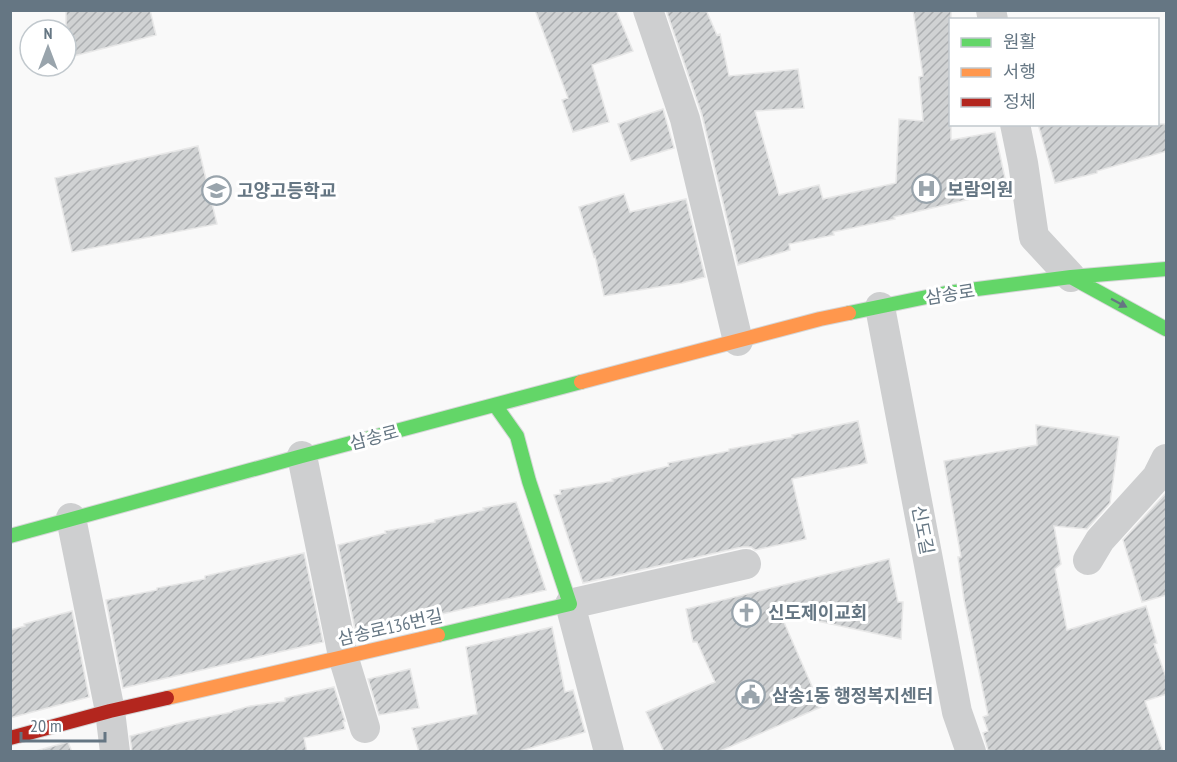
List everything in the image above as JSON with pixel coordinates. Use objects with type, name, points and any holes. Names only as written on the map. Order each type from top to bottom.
[{"type":"main road","name":"삼송로","points":[[10,536],[820,319],[946,293],[1071,277],[1167,268]]},
{"type":"main road","points":[[1071,277],[1167,328]]},
{"type":"main road","points":[[495,405],[517,436],[529,481],[570,604]]},
{"type":"main road","name":"삼송로136번길","points":[[10,738],[110,711],[570,604]]},
{"type":"street","points":[[648,10],[685,119],[738,341]]},
{"type":"street","points":[[1015,126],[1034,237],[1071,277]]},
{"type":"street","name":"신도길","points":[[880,307],[957,712],[970,752]]},
{"type":"street","points":[[302,456],[343,656],[364,728]]},
{"type":"street","points":[[1088,560],[1100,540],[1157,477],[1167,459]]},
{"type":"street","points":[[71,518],[110,711],[115,752]]},
{"type":"street","points":[[609,752],[570,604],[746,564]]},
{"type":"building","points":[[66,10],[150,10],[156,35],[78,55],[78,18],[66,18]]},
{"type":"building","points":[[535,10],[616,10],[633,51],[592,65],[609,122],[573,132],[562,100],[568,98]]},
{"type":"building","points":[[666,10],[706,10],[717,35],[720,34],[729,76],[798,69],[804,108],[755,111],[779,195],[819,185],[823,199],[896,183],[899,119],[923,121],[919,77],[923,76],[913,10],[951,10],[951,18],[949,18],[949,126],[951,126],[951,140],[995,132],[1008,192],[833,232],[834,235],[789,244],[790,250],[738,265],[702,115]]},
{"type":"building","points":[[663,109],[674,148],[631,161],[618,124]]},
{"type":"building","points":[[1159,124],[1167,124],[1167,151],[1097,171],[1097,173],[1055,183],[1039,126],[1159,126]]},
{"type":"building","points":[[198,146],[217,224],[72,252],[55,178]]},
{"type":"building","points":[[624,194],[630,212],[686,199],[705,277],[604,296],[595,256],[579,207]]},
{"type":"building","points":[[858,421],[867,463],[792,479],[806,539],[755,550],[751,547],[742,547],[583,583],[554,495],[561,494],[560,490],[613,481],[612,479],[669,466],[668,463]]},
{"type":"building","points":[[1036,425],[1119,437],[1110,503],[1087,529],[1054,526],[1061,564],[1055,569],[1067,630],[1146,606],[1157,643],[1154,644],[1167,680],[1167,694],[1145,701],[1163,752],[988,752],[983,733],[988,731],[983,717],[988,715],[964,600],[958,557],[961,557],[944,461],[1037,445]]},
{"type":"building","points":[[1167,492],[1167,595],[1142,602],[1123,540]]},
{"type":"building","points":[[516,502],[546,590],[356,634],[338,545],[386,533],[385,531],[435,522],[435,520],[484,510],[483,508]]},
{"type":"building","points":[[304,553],[323,642],[123,688],[106,600],[205,579],[205,576]]},
{"type":"building","points":[[889,559],[898,602],[903,602],[901,639],[780,613],[821,707],[718,752],[664,752],[646,712],[715,682],[697,642],[693,642],[686,609]]},
{"type":"building","points":[[72,611],[89,697],[10,718],[10,630]]},
{"type":"building","points":[[552,627],[565,692],[573,690],[585,732],[517,752],[419,752],[412,728],[477,714],[466,647]]},
{"type":"building","points":[[410,669],[419,708],[379,715],[368,679]]},
{"type":"building","points":[[334,687],[345,721],[343,721],[345,729],[304,738],[307,752],[132,752],[130,736],[250,706],[285,701],[285,698]]},
{"type":"building","points":[[68,742],[72,752],[32,752]]},
{"type":"traffic: fast","points":[[849,313],[946,293],[1071,277],[1166,269]]},
{"type":"traffic: fast","points":[[1071,277],[1166,329]]},
{"type":"traffic: fast","points":[[10,536],[581,382]]},
{"type":"traffic: fast","points":[[438,635],[570,604],[529,481],[517,436],[495,405]]},
{"type":"traffic: slow","points":[[581,382],[849,313]]},
{"type":"traffic: slow","points":[[167,698],[438,635]]},
{"type":"traffic: jam","points":[[10,738],[167,698]]},
{"type":"place","name":"보람의원","points":[[926,189]]},
{"type":"place","name":"고양고등학교","points":[[216,190]]},
{"type":"place","name":"신도제이교회","points":[[747,612]]},
{"type":"place","name":"삼송1동 행정복지센터","points":[[751,695]]}]
